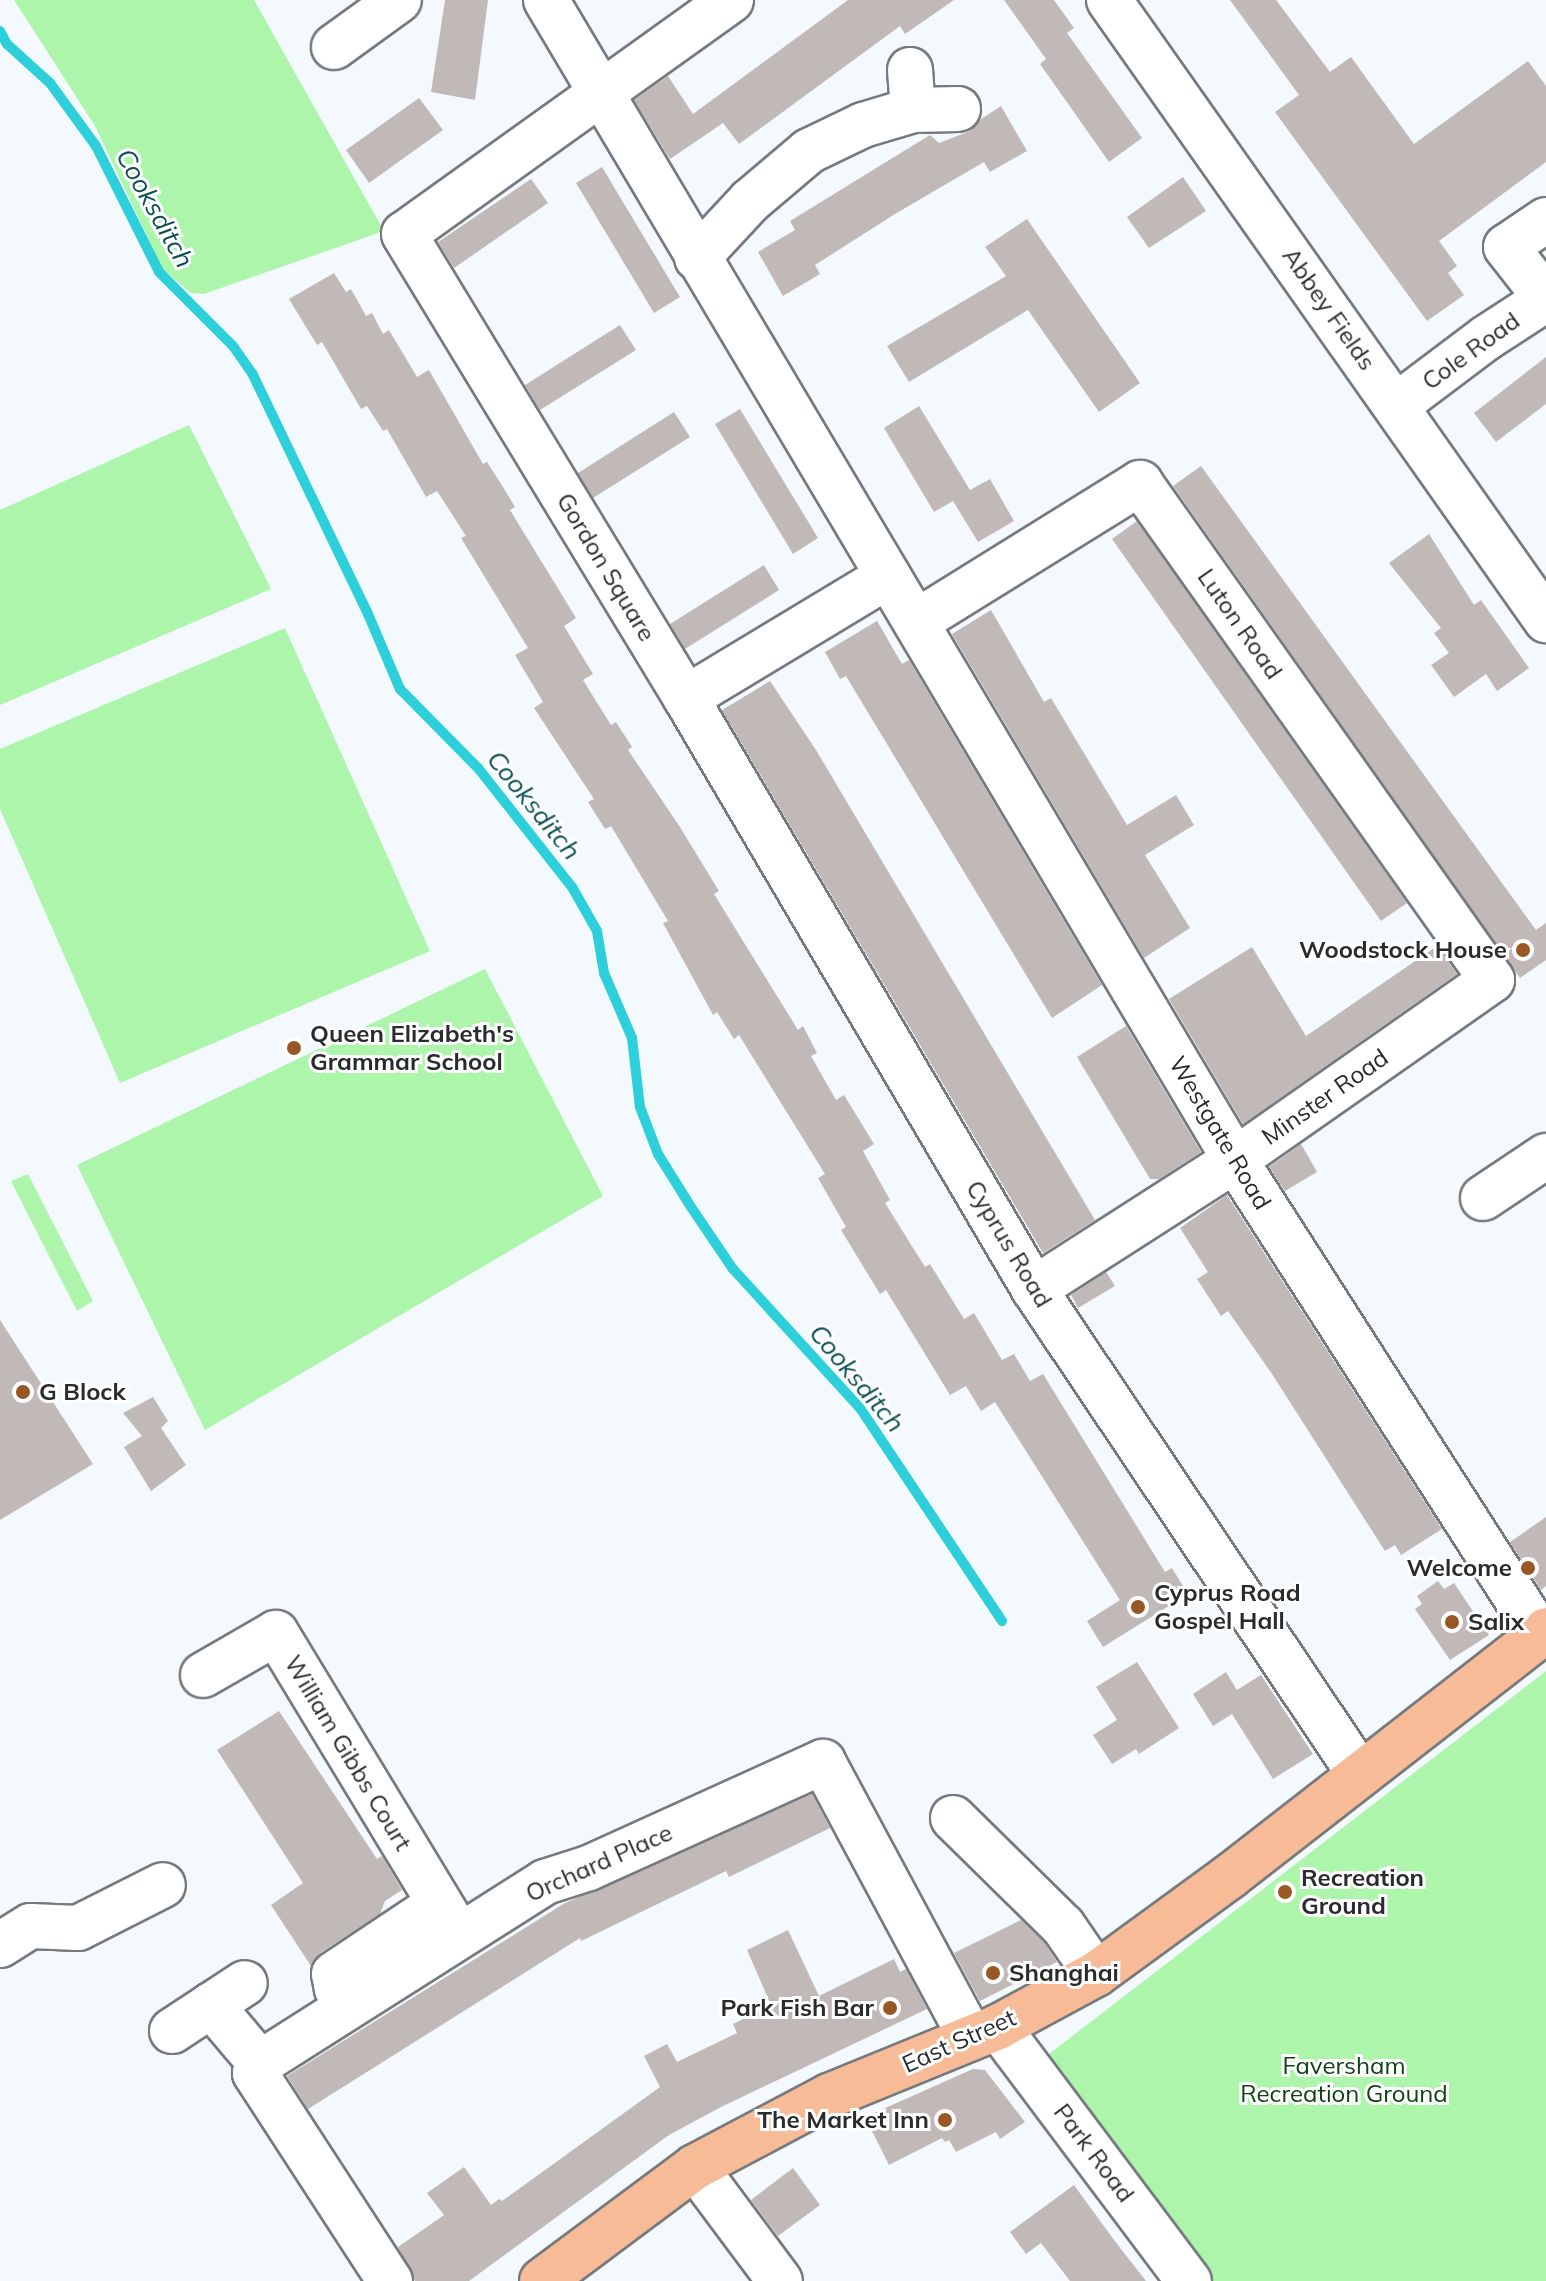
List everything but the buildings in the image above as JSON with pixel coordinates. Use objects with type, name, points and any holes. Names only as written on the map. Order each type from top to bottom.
[{"type":"main road","name":"East Street","points":[[542,2281],[695,2167],[829,2096],[985,2033],[1096,1974],[1229,1877],[1543,1632]]},
{"type":"street","points":[[334,47],[399,0]]},
{"type":"street","points":[[546,0],[916,622]]},
{"type":"street","points":[[601,92],[731,0]]},
{"type":"street","name":"Abbey Fields","points":[[1109,0],[1397,405],[1476,525],[1546,620]]},
{"type":"street","points":[[697,258],[750,201],[809,151],[863,125],[911,90],[958,109]]},
{"type":"street","name":"Gordon Square","points":[[601,92],[404,234],[686,698]]},
{"type":"street","points":[[1546,220],[1506,247],[1546,298]]},
{"type":"street","name":"Cole Road","points":[[1397,405],[1486,338],[1546,298]]},
{"type":"street","name":"Luton Road","points":[[916,622],[1140,483],[1492,980]]},
{"type":"street","points":[[686,698],[888,576]]},
{"type":"street","name":"Westgate Road","points":[[916,622],[1235,1160],[1543,1632]]},
{"type":"street","name":"Cyprus Road","points":[[686,698],[1034,1289],[1359,1773]]},
{"type":"street","name":"Minster Road","points":[[1034,1289],[1235,1160],[1492,980]]},
{"type":"street","points":[[1483,1198],[1546,1156]]},
{"type":"street","name":"William Gibbs Court","points":[[203,1675],[276,1633],[449,1920]]},
{"type":"street","name":"Orchard Place","points":[[260,2063],[348,2004],[449,1920],[589,1868],[823,1762],[985,2033]]},
{"type":"street","points":[[953,1818],[1063,1926],[1096,1974]]},
{"type":"street","points":[[0,1945],[31,1926],[78,1928],[163,1885]]},
{"type":"street","points":[[172,2031],[228,1994],[260,2063],[255,2073],[390,2281]]},
{"type":"street","name":"Park Road","points":[[985,2033],[1189,2281]]},
{"type":"street","points":[[695,2167],[780,2281]]},
{"type":"green space","points":[[14,0],[254,0],[384,231],[204,294],[191,293],[163,270],[95,126]]},
{"type":"green space","points":[[189,425],[271,589],[0,705],[0,510]]},
{"type":"green space","points":[[285,628],[430,951],[120,1083],[0,809],[0,749]]},
{"type":"green space","points":[[485,969],[603,1196],[205,1430],[77,1165]]},
{"type":"green space","points":[[28,1174],[93,1301],[77,1311],[11,1181]]},
{"type":"green space","name":"Faversham Recreation Ground","points":[[1546,1671],[1546,2281],[1213,2281],[1048,2061],[1049,2054]]},
{"type":"waterway","name":"Cooksditch","points":[[0,31],[7,44],[50,83],[96,146],[159,272],[233,346],[253,375],[368,614],[400,689],[478,768],[572,887],[597,931],[604,973],[632,1038],[640,1107],[658,1154],[691,1207],[733,1269],[860,1408],[1002,1621]]},
{"type":"place","name":"Woodstock House","points":[[1523,950]]},
{"type":"place","name":"Queen Elizabeth's Grammar School","points":[[294,1048]]},
{"type":"place","name":"G Block","points":[[23,1392]]},
{"type":"place","name":"Welcome","points":[[1528,1568]]},
{"type":"place","name":"Cyprus Road Gospel Hall","points":[[1138,1607]]},
{"type":"place","name":"Salix","points":[[1452,1622]]},
{"type":"place","name":"Recreation Ground","points":[[1285,1892]]},
{"type":"place","name":"Shanghai","points":[[993,1973]]},
{"type":"place","name":"Park Fish Bar","points":[[890,2008]]},
{"type":"place","name":"The Market Inn","points":[[945,2120]]}]
